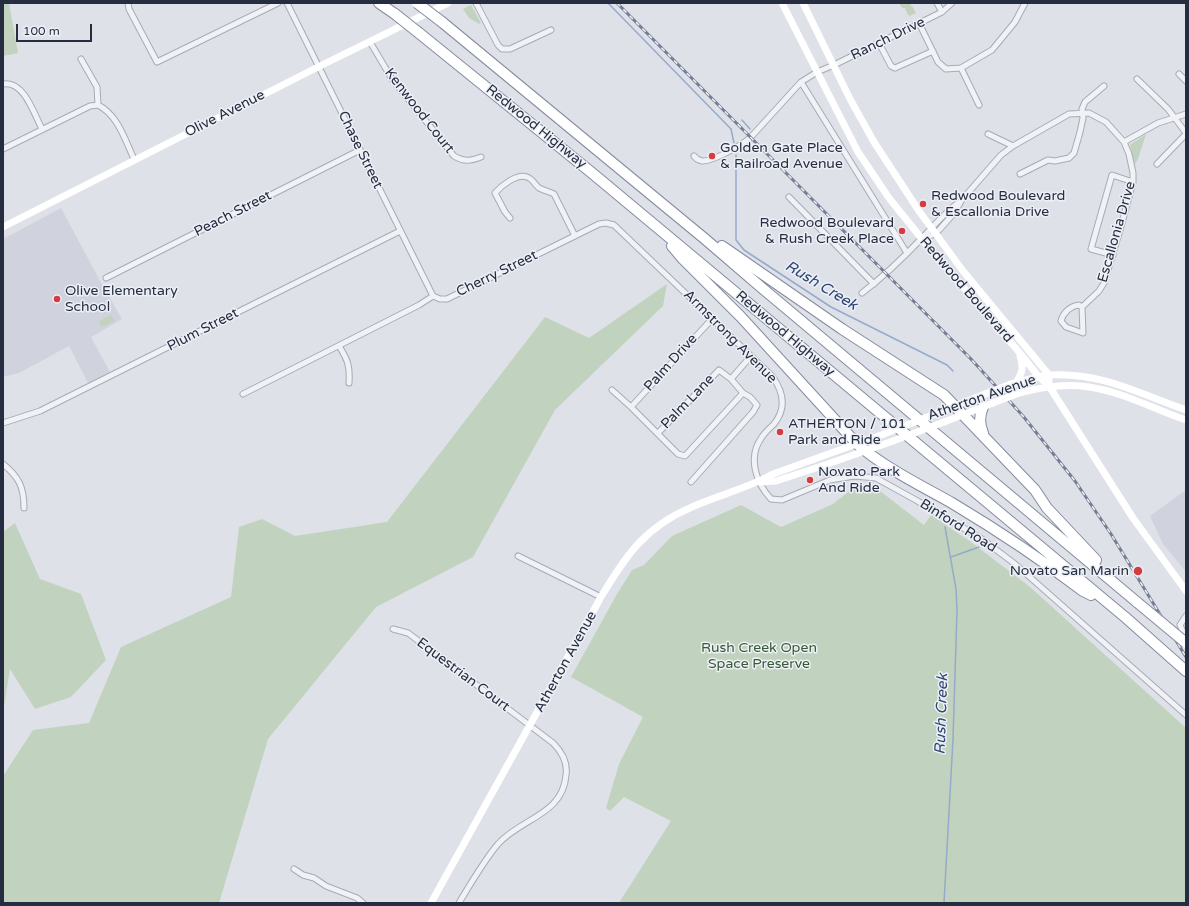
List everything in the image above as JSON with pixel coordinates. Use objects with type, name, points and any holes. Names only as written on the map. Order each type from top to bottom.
[{"type":"highway","name":"Redwood Highway","points":[[379,3],[419,33],[592,173],[1125,617],[1186,671]]},
{"type":"highway","name":"Redwood Highway","points":[[417,3],[705,238],[762,288],[1138,603],[1186,641]]},
{"type":"highway","points":[[658,228],[683,259],[741,317],[865,451],[1019,544],[1083,591],[1104,600]]},
{"type":"highway","points":[[705,238],[726,248],[779,287],[944,395],[985,436],[1035,490],[1048,508],[1123,590]]},
{"type":"highway","points":[[985,436],[980,423],[981,413],[988,405]]},
{"type":"main road","name":"Olive Avenue","points":[[3,227],[318,66],[448,3]]},
{"type":"main road","name":"Redwood Boulevard","points":[[782,3],[858,152],[889,198],[1039,377],[1049,386],[1133,518],[1186,591]]},
{"type":"main road","name":"Redwood Boulevard","points":[[803,3],[850,99],[874,142],[933,231],[963,271],[1049,376]]},
{"type":"main road","points":[[1013,384],[1023,372],[1023,365],[1019,352]]},
{"type":"main road","name":"Atherton Avenue","points":[[431,903],[619,567],[645,536],[674,515],[759,482],[773,474],[884,434],[1013,384],[1039,377],[1072,375],[1103,379],[1186,410]]},
{"type":"main road","points":[[1049,376],[1049,386]]},
{"type":"main road","name":"Atherton Avenue","points":[[759,482],[776,481],[893,441],[1019,393],[1049,386],[1074,386],[1100,389],[1186,420]]},
{"type":"street","points":[[128,3],[129,9],[157,62],[278,3]]},
{"type":"street","name":"Chase Street","points":[[286,3],[433,296]]},
{"type":"street","points":[[476,3],[502,49],[510,49],[551,30]]},
{"type":"street","name":"Ranch Drive","points":[[937,3],[942,12]]},
{"type":"street","name":"Ranch Drive","points":[[694,156],[699,160],[707,160],[746,141],[801,82],[816,72],[834,66],[942,12],[952,3]]},
{"type":"street","points":[[919,23],[938,62],[946,69],[961,68],[992,50],[1015,22],[1025,3]]},
{"type":"street","name":"Kenwood Court","points":[[370,42],[392,79],[454,156],[461,160],[470,161],[481,157]]},
{"type":"street","points":[[879,43],[891,66],[895,68],[933,51]]},
{"type":"street","points":[[81,59],[97,87],[98,104]]},
{"type":"street","points":[[961,68],[979,105]]},
{"type":"street","points":[[1179,74],[1186,81]]},
{"type":"street","points":[[1137,79],[1168,109],[1176,118],[1186,134],[1157,164]]},
{"type":"street","points":[[801,82],[907,253]]},
{"type":"street","points":[[3,84],[9,83],[22,90],[42,129]]},
{"type":"street","points":[[1020,174],[1048,160],[1055,161],[1069,158],[1074,153],[1083,118],[1082,109],[1085,102],[1104,86]]},
{"type":"street","points":[[3,149],[90,106],[98,104]]},
{"type":"street","points":[[98,104],[109,112],[115,121],[134,160]]},
{"type":"street","points":[[862,293],[874,284],[922,239],[933,231],[941,228],[955,212],[961,201],[1001,155],[1013,146],[1069,114],[1082,112]]},
{"type":"street","name":"Escallonia Drive","points":[[1082,112],[1089,113],[1106,122],[1124,142],[1130,154],[1133,173],[1133,182],[1104,283],[1100,291],[1082,307],[1083,333],[1066,327],[1061,321],[1062,315],[1073,306],[1079,305],[1082,307]]},
{"type":"street","points":[[1124,142],[1158,123],[1186,114]]},
{"type":"street","points":[[988,134],[1013,146]]},
{"type":"street","name":"Peach Street","points":[[106,278],[360,150]]},
{"type":"street","points":[[1113,255],[1091,249],[1112,175],[1133,182]]},
{"type":"street","points":[[510,218],[505,212],[495,193],[500,186],[510,180],[523,176],[529,177],[539,188],[554,194],[575,236]]},
{"type":"street","points":[[789,198],[874,284]]},
{"type":"street","name":"Cherry Street","points":[[433,296],[440,299],[447,299],[599,224],[606,223],[614,225],[673,281]]},
{"type":"street","name":"Plum Street","points":[[3,422],[40,411],[400,231]]},
{"type":"street","name":"Armstrong Avenue","points":[[673,281],[772,376],[782,394],[781,412],[775,423],[762,437],[754,452],[754,464],[759,482]]},
{"type":"street","points":[[243,394],[419,305],[433,296]]},
{"type":"street","name":"Palm Drive","points":[[631,407],[712,319]]},
{"type":"street","points":[[339,346],[347,359],[350,368],[349,383]]},
{"type":"street","points":[[731,379],[751,356]]},
{"type":"street","name":"Palm Lane","points":[[658,433],[719,370],[731,379],[743,393],[750,396],[757,404],[753,412],[692,482]]},
{"type":"street","points":[[612,390],[678,454],[685,456],[743,393]]},
{"type":"street","points":[[3,464],[13,472],[21,483],[24,496],[24,508]]},
{"type":"street","name":"Binford Road","points":[[759,482],[771,499],[776,500],[782,500],[830,480],[854,476],[876,478],[904,493],[982,539],[1015,564],[1186,716]]},
{"type":"street","points":[[518,556],[601,598]]},
{"type":"street","points":[[1186,616],[1180,625],[1186,641]]},
{"type":"street","name":"Equestrian Court","points":[[393,629],[408,633],[553,743],[562,752],[567,768],[566,784],[562,795],[550,808],[515,830],[499,844],[485,862],[459,903]]},
{"type":"street","points":[[294,869],[314,878],[326,886],[358,898],[363,903]]},
{"type":"shaded area","name":"Olive Elementary School","points":[[61,208],[122,319],[91,337],[110,372],[88,383],[69,346],[19,373],[3,377],[3,239]]},
{"type":"shaded area","points":[[1186,490],[1186,572],[1163,544],[1150,516]]},
{"type":"green space","points":[[3,3],[9,3],[18,53],[3,56]]},
{"type":"green space","points":[[899,3],[912,3],[910,6],[912,6],[916,13],[909,16],[905,9],[906,8],[902,8]]},
{"type":"green space","points":[[471,5],[481,23],[479,24],[469,18],[463,9]]},
{"type":"green space","points":[[1146,134],[1138,159],[1135,164],[1130,145]]},
{"type":"green space","points":[[667,284],[663,306],[555,410],[473,557],[376,607],[268,739],[219,903],[3,903],[3,776],[33,730],[89,723],[121,647],[231,597],[239,527],[262,519],[295,536],[387,522],[545,317],[589,338]]},
{"type":"green space","points":[[111,315],[115,321],[102,327],[99,321]]},
{"type":"green space","name":"Rush Creek Open Space Preserve","points":[[852,489],[880,491],[924,525],[931,515],[971,542],[1030,587],[1186,728],[1186,903],[619,903],[671,821],[624,797],[610,811],[606,808],[619,764],[643,717],[571,677],[617,594],[632,570],[644,565],[672,536],[741,505],[781,527],[833,504]]},
{"type":"green space","points":[[15,523],[40,579],[81,594],[106,660],[71,697],[35,709],[10,669],[3,712],[3,532]]},
{"type":"waterway","name":"Rush Creek","points":[[608,3],[731,129],[734,143]]},
{"type":"waterway","points":[[742,120],[750,129]]},
{"type":"waterway","name":"Rush Creek","points":[[736,155],[736,240],[744,250],[831,307],[947,365],[953,371]]},
{"type":"waterway","name":"Rush Creek","points":[[944,903],[953,739],[957,610],[956,589],[945,527]]},
{"type":"waterway","points":[[951,557],[979,547]]},
{"type":"railway","points":[[617,3],[971,359],[1023,416],[1075,481],[1111,534],[1186,657]]},
{"type":"place","name":"Golden Gate Place & Railroad Avenue","points":[[712,156]]},
{"type":"place","name":"Redwood Boulevard & Escallonia Drive","points":[[923,204]]},
{"type":"place","name":"Redwood Boulevard & Rush Creek Place","points":[[902,231]]},
{"type":"place","name":"Olive Elementary School","points":[[57,299]]},
{"type":"place","name":"ATHERTON / 101 Park and Ride","points":[[780,432]]},
{"type":"place","name":"Novato Park And Ride","points":[[810,480]]},
{"type":"place","name":"Novato San Marin","points":[[1138,571]]}]
